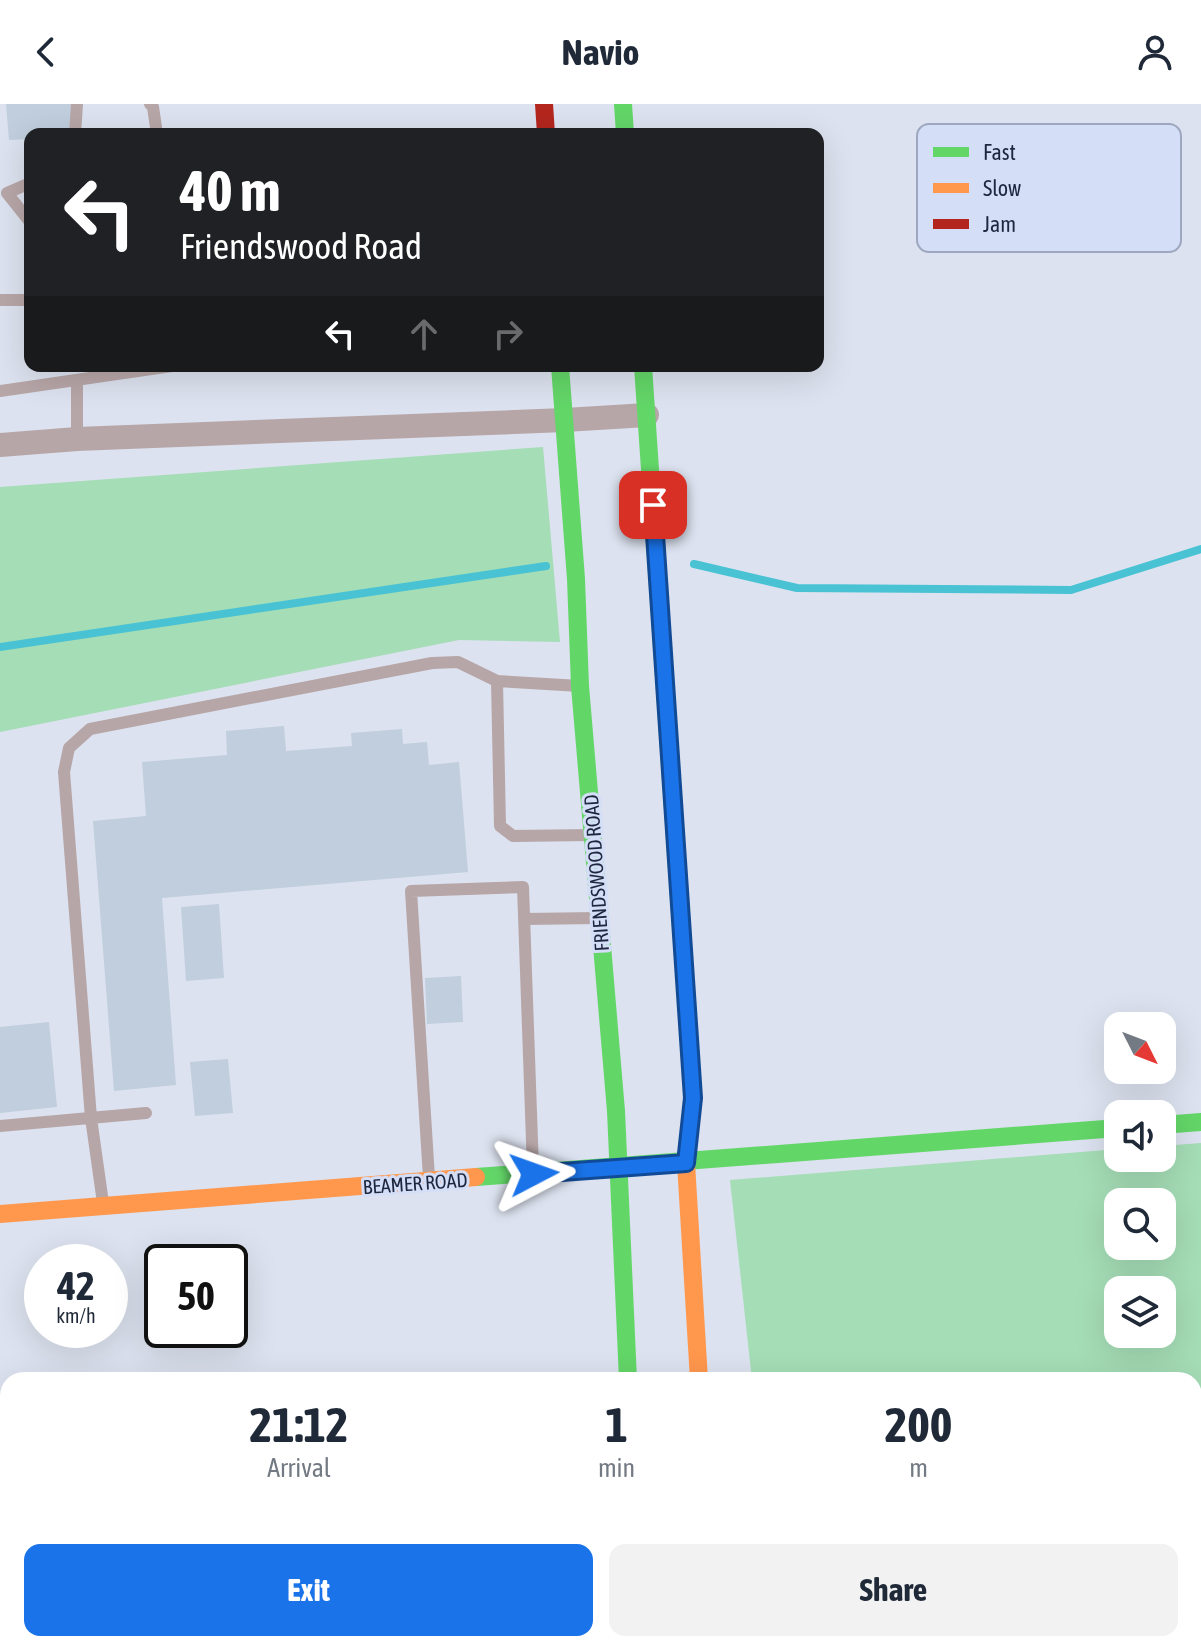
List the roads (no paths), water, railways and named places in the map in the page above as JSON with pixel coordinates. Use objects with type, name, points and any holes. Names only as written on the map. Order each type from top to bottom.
[{"type":"main road","points":[[544,104],[546,128]]},
{"type":"main road","points":[[623,104],[625,128]]},
{"type":"main road","name":"FRIENDSWOOD ROAD","points":[[561,372],[580,686],[614,1095],[628,1372]]},
{"type":"main road","points":[[643,372],[693,1098],[686,1163],[699,1372]]},
{"type":"main road","points":[[1176,1124],[1201,1122]]},
{"type":"main road","name":"BEAMER ROAD","points":[[0,1214],[1104,1129]]},
{"type":"street","points":[[0,445],[77,439],[647,415]]},
{"type":"lane","points":[[75,128],[77,104]]},
{"type":"lane","points":[[150,104],[156,128]]},
{"type":"lane","points":[[24,186],[7,193],[24,214]]},
{"type":"lane","points":[[0,300],[24,300]]},
{"type":"lane","points":[[0,391],[134,372]]},
{"type":"lane","points":[[77,381],[77,439]]},
{"type":"lane","points":[[103,1206],[91,1118],[64,772],[69,748],[90,729],[432,663],[458,662],[497,681],[580,686]]},
{"type":"lane","points":[[497,681],[500,826],[513,836],[594,835]]},
{"type":"lane","points":[[430,1181],[411,891],[523,887],[534,1174]]},
{"type":"lane","points":[[524,919],[598,918]]},
{"type":"lane","points":[[0,1126],[146,1113]]},
{"type":"waterway","points":[[694,564],[797,588],[1071,590],[1201,549]]},
{"type":"waterway","points":[[0,647],[546,566]]}]
